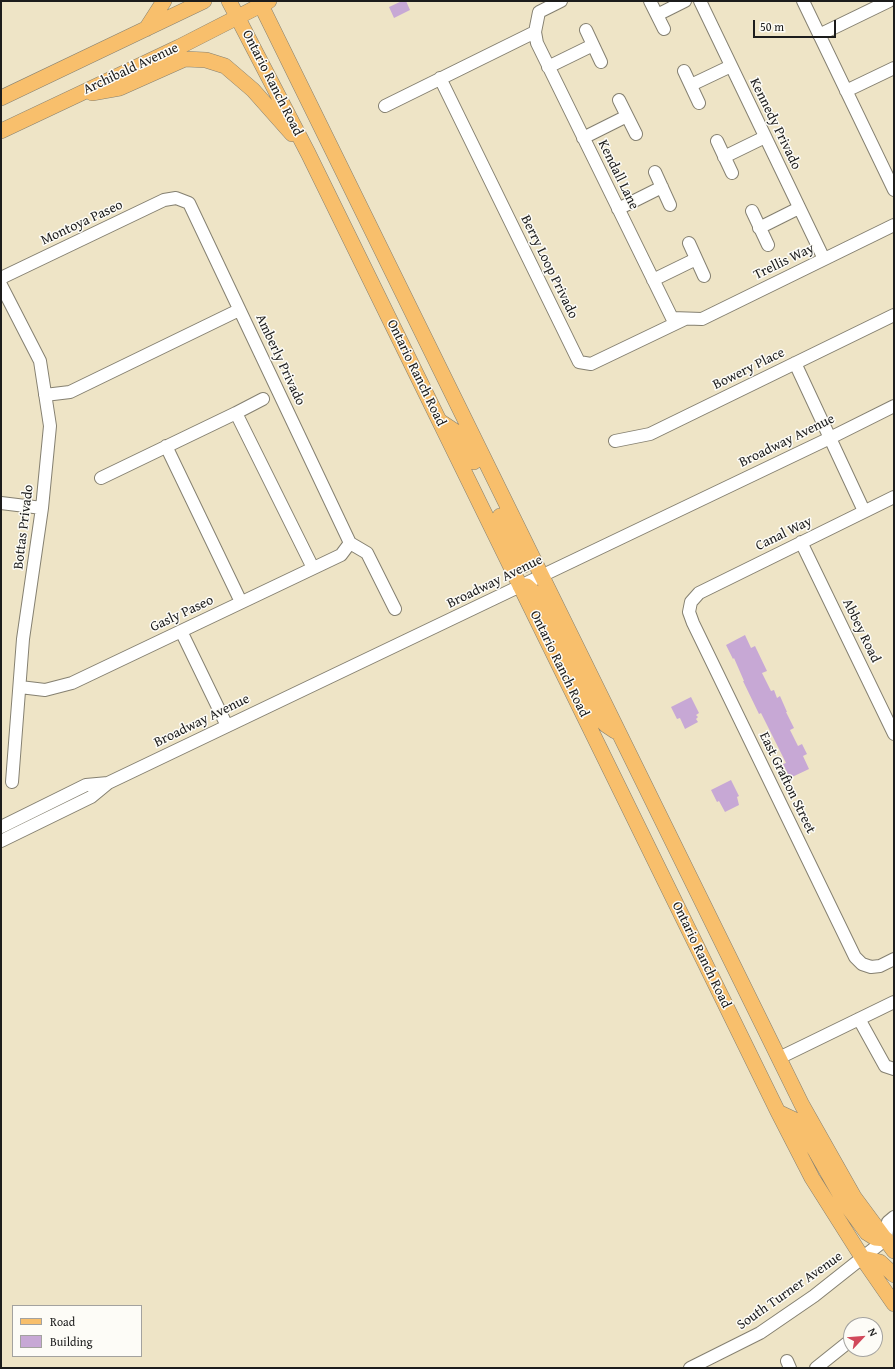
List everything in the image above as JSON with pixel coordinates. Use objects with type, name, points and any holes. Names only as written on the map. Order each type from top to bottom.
[{"type":"main road","points":[[145,29],[164,1]]},
{"type":"main road","points":[[1,98],[204,1]]},
{"type":"main road","name":"Ontario Ranch Road","points":[[229,1],[308,153],[778,1112],[812,1178],[862,1258],[894,1304]]},
{"type":"main road","name":"Ontario Ranch Road","points":[[263,2],[541,576],[802,1105],[854,1197],[891,1243]]},
{"type":"main road","name":"Archibald Avenue","points":[[1,131],[238,17],[263,2]]},
{"type":"main road","points":[[70,98],[120,88],[186,59],[206,60],[225,66],[253,90],[308,153]]},
{"type":"main road","points":[[440,422],[459,434],[528,573],[541,576]]},
{"type":"main road","points":[[520,586],[528,586],[536,594],[598,717],[606,725],[618,732]]},
{"type":"main road","points":[[778,1112],[795,1120],[816,1152],[845,1203],[867,1233],[875,1238],[891,1243]]},
{"type":"main road","points":[[862,1258],[880,1262],[894,1275]]},
{"type":"street","points":[[385,106],[535,32],[540,6],[561,1]]},
{"type":"street","points":[[650,1],[664,29]]},
{"type":"street","points":[[657,15],[685,1]]},
{"type":"street","name":"Kennedy Privado","points":[[700,1],[824,259]]},
{"type":"street","points":[[803,1],[894,190]]},
{"type":"street","points":[[819,35],[888,1]]},
{"type":"street","points":[[586,30],[601,62]]},
{"type":"street","name":"Kendall Lane","points":[[535,32],[536,43],[672,318],[686,319]]},
{"type":"street","points":[[548,67],[593,45]]},
{"type":"street","points":[[691,85],[731,66]]},
{"type":"street","points":[[846,91],[894,68]]},
{"type":"street","points":[[684,71],[699,103]]},
{"type":"street","name":"Berry Loop Privado","points":[[440,78],[579,362],[591,364],[686,319]]},
{"type":"street","points":[[619,100],[636,134]]},
{"type":"street","points":[[583,138],[627,116]]},
{"type":"street","points":[[724,157],[765,138]]},
{"type":"street","points":[[717,142],[732,173]]},
{"type":"street","points":[[654,172],[670,205]]},
{"type":"street","points":[[618,209],[662,187]]},
{"type":"street","name":"Montoya Paseo","points":[[1,278],[164,200],[176,198]]},
{"type":"street","name":"Amberly Privado","points":[[176,198],[189,203],[350,543]]},
{"type":"street","points":[[759,228],[799,208]]},
{"type":"street","points":[[752,211],[768,245]]},
{"type":"street","name":"Trellis Way","points":[[686,319],[702,320],[894,225]]},
{"type":"street","points":[[688,243],[704,276]]},
{"type":"street","points":[[653,280],[696,259]]},
{"type":"street","name":"Bottas Privado","points":[[1,285],[40,361],[50,426],[42,508],[23,639],[12,782]]},
{"type":"street","points":[[45,395],[70,392],[239,310]]},
{"type":"street","name":"Bowery Place","points":[[615,441],[650,434],[894,315]]},
{"type":"street","points":[[795,363],[864,511]]},
{"type":"street","points":[[101,478],[264,399]]},
{"type":"street","name":"Broadway Avenue","points":[[1,841],[91,797],[108,783],[894,406]]},
{"type":"street","points":[[236,413],[313,568]]},
{"type":"street","points":[[166,446],[241,602]]},
{"type":"street","name":"Canal Way","points":[[691,602],[699,593],[894,496]]},
{"type":"street","points":[[1,502],[42,508]]},
{"type":"street","name":"Abbey Road","points":[[801,542],[894,734]]},
{"type":"street","points":[[350,543],[368,553],[395,609]]},
{"type":"street","name":"Gasly Paseo","points":[[20,687],[45,690],[72,683],[341,555],[350,543]]},
{"type":"street","name":"East Grafton Street","points":[[691,602],[689,612],[693,623],[854,957],[862,964],[871,967],[880,966],[894,959]]},
{"type":"street","points":[[181,631],[227,726]]},
{"type":"street","name":"Broadway Avenue","points":[[1,827],[86,785],[108,783]]},
{"type":"street","points":[[1,818],[49,795],[86,785]]},
{"type":"street","points":[[779,1058],[894,1002]]},
{"type":"street","points":[[859,1018],[885,1066],[894,1069]]},
{"type":"street","points":[[891,1243],[888,1222],[894,1217]]},
{"type":"street","name":"South Turner Avenue","points":[[690,1368],[760,1333],[814,1296],[862,1258],[891,1243]]},
{"type":"street","points":[[816,1368],[843,1346]]},
{"type":"building","points":[[402,1],[406,1],[410,10],[394,18],[389,7]]},
{"type":"building","points":[[745,635],[751,648],[755,646],[767,671],[762,673],[771,691],[774,690],[777,698],[780,696],[794,728],[790,730],[798,746],[802,744],[807,754],[803,756],[809,769],[790,778],[783,764],[786,763],[761,713],[759,714],[734,658],[733,659],[726,645]]},
{"type":"building","points":[[691,697],[699,713],[696,715],[698,717],[696,719],[698,722],[685,729],[680,718],[677,719],[671,707]]},
{"type":"building","points":[[731,780],[739,796],[737,797],[739,805],[725,812],[719,801],[717,802],[711,790]]}]
